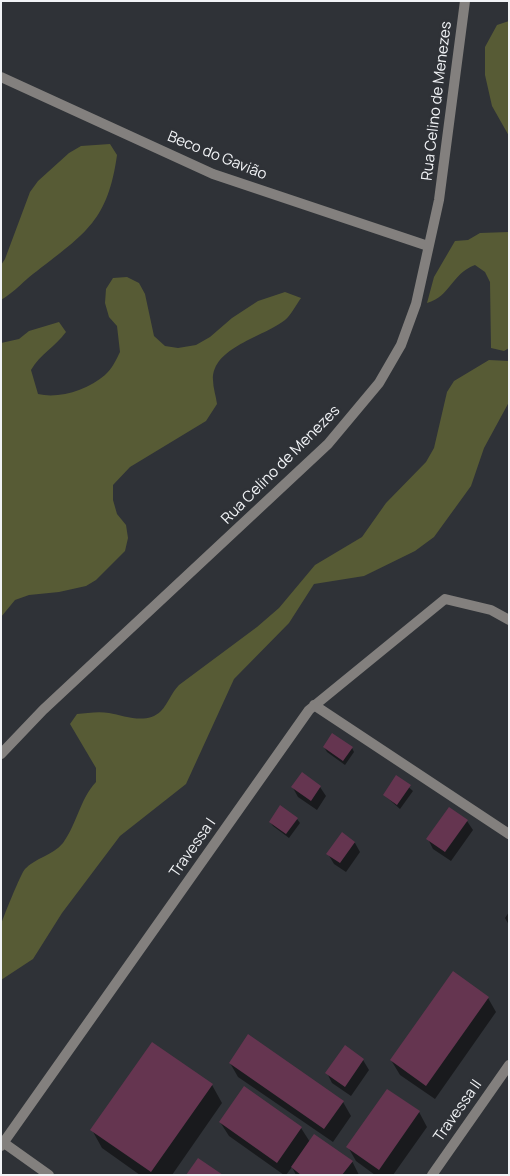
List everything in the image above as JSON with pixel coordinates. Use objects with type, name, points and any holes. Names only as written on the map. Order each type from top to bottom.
[{"type":"street","name":"Rua Celino de Menezes","points":[[1,754],[43,710],[307,465],[356,413],[379,383],[401,345],[416,304],[440,200],[465,1]]},
{"type":"street","name":"Beco do Gavião","points":[[1,77],[213,174],[428,246]]},
{"type":"street","name":"Travessa I","points":[[2,1144],[308,710],[445,599],[491,610],[509,620]]},
{"type":"street","points":[[314,705],[509,834]]},
{"type":"street","name":"Travessa II","points":[[432,1175],[509,1065]]},
{"type":"street","points":[[2,1144],[49,1175]]},
{"type":"green space","points":[[509,21],[509,136],[492,106],[485,75],[485,47],[497,25]]},
{"type":"green space","points":[[110,144],[117,155],[113,177],[108,195],[92,223],[69,246],[1,300],[1,265],[5,259],[30,192],[38,181],[69,153],[81,146]]},
{"type":"green space","points":[[509,232],[509,348],[504,351],[491,348],[490,282],[485,272],[475,265],[461,274],[435,300],[427,303],[434,277],[455,241],[468,240],[480,233]]},
{"type":"green space","points":[[127,277],[139,283],[145,294],[154,336],[165,346],[178,348],[196,345],[210,337],[232,318],[258,301],[285,292],[301,298],[285,320],[241,344],[221,359],[215,369],[213,380],[217,404],[206,421],[130,467],[113,485],[113,500],[117,514],[126,525],[128,538],[125,551],[96,580],[86,586],[59,592],[29,595],[15,600],[1,617],[1,343],[19,339],[29,331],[59,322],[66,332],[39,359],[31,370],[38,394],[64,394],[90,385],[107,373],[120,352],[117,326],[109,317],[105,303],[106,289],[113,278]]},
{"type":"green space","points":[[489,360],[509,361],[509,402],[484,448],[471,486],[434,537],[415,551],[364,576],[314,584],[289,623],[234,679],[186,784],[120,836],[62,913],[33,959],[1,980],[1,925],[20,879],[29,865],[54,851],[63,843],[86,796],[96,782],[96,768],[70,724],[77,714],[105,712],[143,719],[149,718],[161,711],[179,685],[257,627],[279,608],[315,565],[362,537],[386,503],[426,462],[434,448],[447,392],[454,381]]},
{"type":"building","points":[[332,733],[353,747],[343,761],[323,747]]},
{"type":"building","points":[[302,772],[321,786],[311,801],[291,787]]},
{"type":"building","points":[[396,775],[411,785],[397,805],[383,795]]},
{"type":"building","points":[[280,805],[298,818],[286,834],[269,822]]},
{"type":"building","points":[[449,807],[468,820],[445,852],[426,839]]},
{"type":"building","points":[[342,832],[355,842],[340,863],[326,854]]},
{"type":"building","points":[[453,971],[489,997],[426,1086],[390,1060]]},
{"type":"building","points":[[248,1034],[344,1101],[324,1129],[229,1063]]},
{"type":"building","points":[[152,1042],[213,1084],[151,1172],[90,1130]]},
{"type":"building","points":[[345,1045],[364,1059],[345,1087],[325,1073]]},
{"type":"building","points":[[244,1086],[302,1127],[277,1163],[219,1122]]},
{"type":"building","points":[[387,1089],[420,1111],[379,1170],[346,1147]]},
{"type":"building","points":[[314,1134],[353,1161],[342,1175],[301,1175],[291,1167]]},
{"type":"building","points":[[198,1158],[223,1175],[186,1175]]}]
